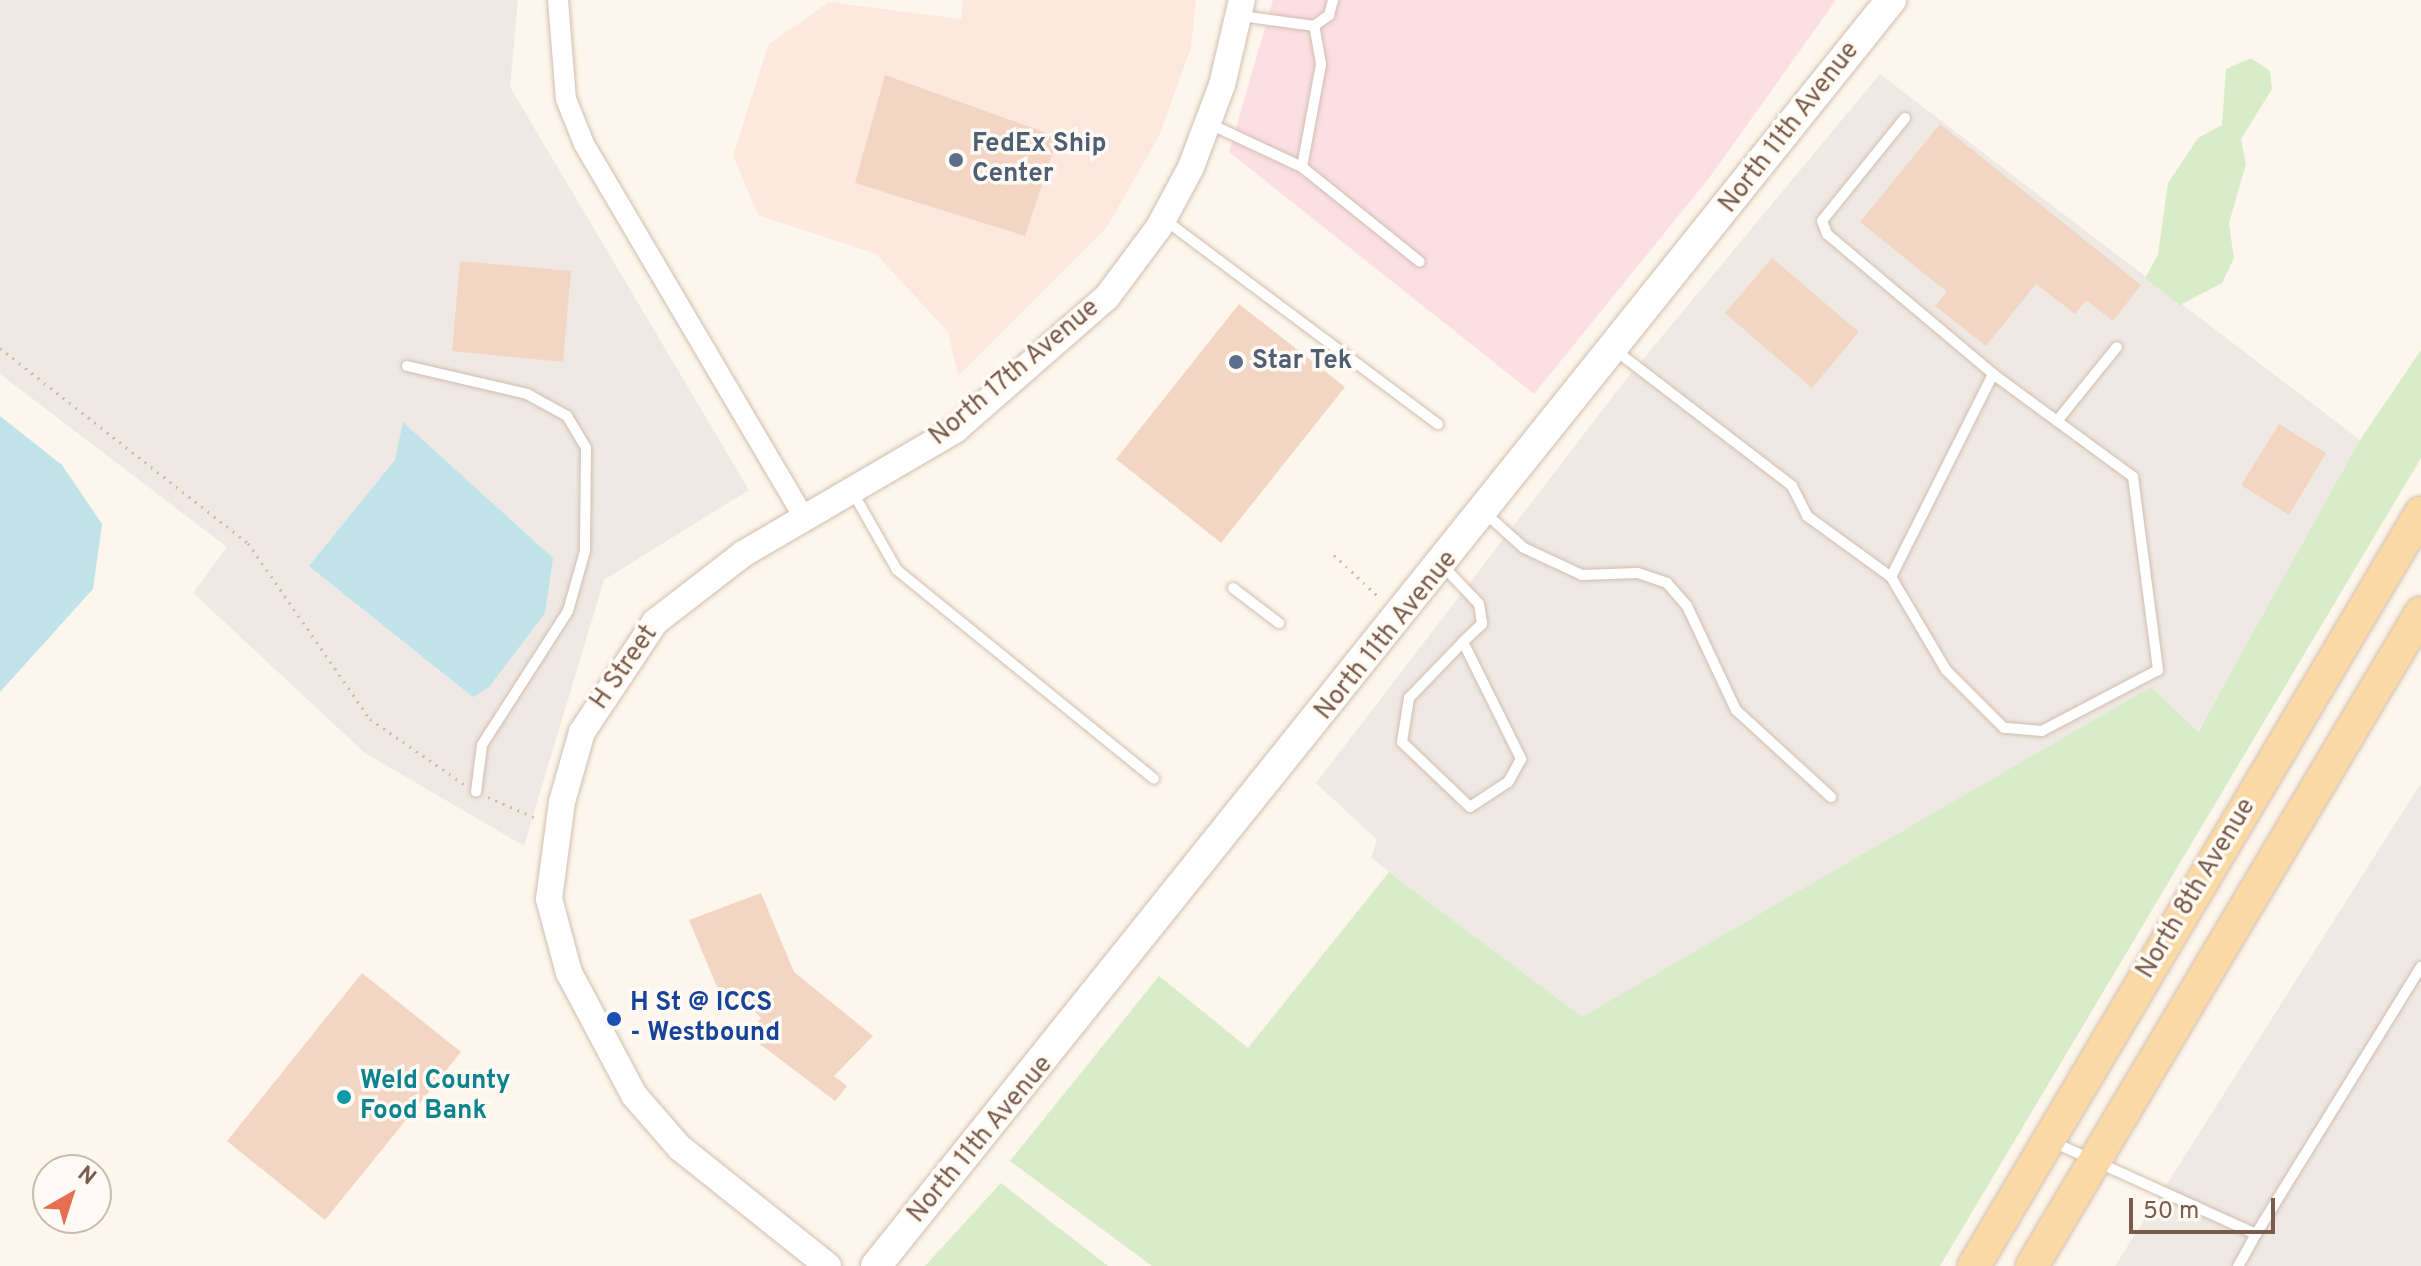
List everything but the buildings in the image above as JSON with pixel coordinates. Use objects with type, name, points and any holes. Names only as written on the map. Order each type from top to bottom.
[{"type":"main road","name":"North 11th Avenue","points":[[876,1266],[1443,566],[1891,0]]},
{"type":"main road","name":"North 8th Avenue","points":[[1974,1266],[2421,513]]},
{"type":"main road","name":"North 8th Avenue","points":[[2032,1266],[2421,613]]},
{"type":"street","points":[[558,0],[566,99],[584,144],[804,517]]},
{"type":"street","name":"North 17th Avenue","points":[[804,517],[955,430],[1067,337],[1163,219],[1208,124],[1241,8]]},
{"type":"street","name":"H Street","points":[[804,517],[655,622],[582,732],[558,827],[549,899],[566,960],[634,1095],[680,1148],[828,1266]]},
{"type":"lane","points":[[1314,26],[1329,15],[1333,0]]},
{"type":"lane","points":[[1241,8],[1314,26]]},
{"type":"lane","points":[[1302,167],[1321,64],[1314,26]]},
{"type":"lane","points":[[1615,350],[1792,486],[1807,516],[1891,577],[1946,670],[2004,728],[2042,731],[2158,670],[2139,491],[2133,477],[1993,374],[1827,234],[1822,221],[1905,118]]},
{"type":"lane","points":[[1208,124],[1302,167],[1420,262]]},
{"type":"lane","points":[[1163,219],[1438,424]]},
{"type":"lane","points":[[2057,421],[2117,347]]},
{"type":"lane","points":[[407,366],[527,394],[567,416],[586,448],[585,551],[568,611],[482,745],[476,792]]},
{"type":"lane","points":[[1891,577],[1993,374]]},
{"type":"lane","points":[[852,491],[897,570],[1154,779]]},
{"type":"lane","points":[[1485,513],[1524,548],[1582,575],[1638,573],[1667,583],[1687,606],[1736,710],[1831,797]]},
{"type":"lane","points":[[1443,566],[1479,604],[1482,624],[1463,642],[1409,698],[1402,742],[1470,807],[1508,782],[1521,759],[1463,642]]},
{"type":"lane","points":[[1233,588],[1279,623]]},
{"type":"lane","points":[[2238,1266],[2421,967]]},
{"type":"lane","points":[[2048,1139],[2091,1165],[2256,1234]]},
{"type":"path","points":[[0,348],[248,543],[370,719],[476,792],[558,827]]},
{"type":"path","points":[[1334,555],[1380,599]]},
{"type":"shaded area","points":[[0,0],[518,0],[510,87],[749,490],[604,580],[524,846],[365,753],[193,593],[227,547],[0,374]]},
{"type":"shaded area","points":[[963,0],[1196,0],[1191,48],[1159,136],[1107,227],[958,376],[948,332],[876,254],[758,215],[733,156],[768,45],[829,2],[961,19]]},
{"type":"shaded area","points":[[1273,0],[1836,0],[1709,178],[1534,394],[1229,152]]},
{"type":"shaded area","points":[[1880,74],[2360,440],[2357,454],[2197,732],[2021,763],[1582,1018],[1371,858],[1377,840],[1316,783],[1624,382]]},
{"type":"shaded area","points":[[2421,783],[2421,1266],[2115,1266]]},
{"type":"green space","points":[[2251,58],[2270,71],[2272,89],[2241,139],[2246,164],[2229,223],[2234,258],[2222,283],[2180,305],[2145,278],[2158,255],[2168,183],[2198,138],[2222,125],[2226,69]]},
{"type":"green space","points":[[2421,350],[2421,458],[1940,1266],[1152,1266],[1010,1161],[1159,976],[1248,1048],[1389,872],[1582,1017],[2151,687],[2198,732],[2360,440]]},
{"type":"green space","points":[[1001,1183],[1108,1266],[925,1266]]},
{"type":"water","points":[[0,416],[62,465],[102,524],[93,589],[0,692]]},
{"type":"water","points":[[403,422],[553,558],[545,613],[489,687],[473,697],[309,566],[395,460]]},
{"type":"place","name":"FedEx Ship Center","points":[[956,160]]},
{"type":"place","name":"Star Tek","points":[[1236,362]]},
{"type":"place","name":"H St @ ICCS - Westbound","points":[[614,1019]]},
{"type":"place","name":"Weld County Food Bank","points":[[344,1097]]}]
